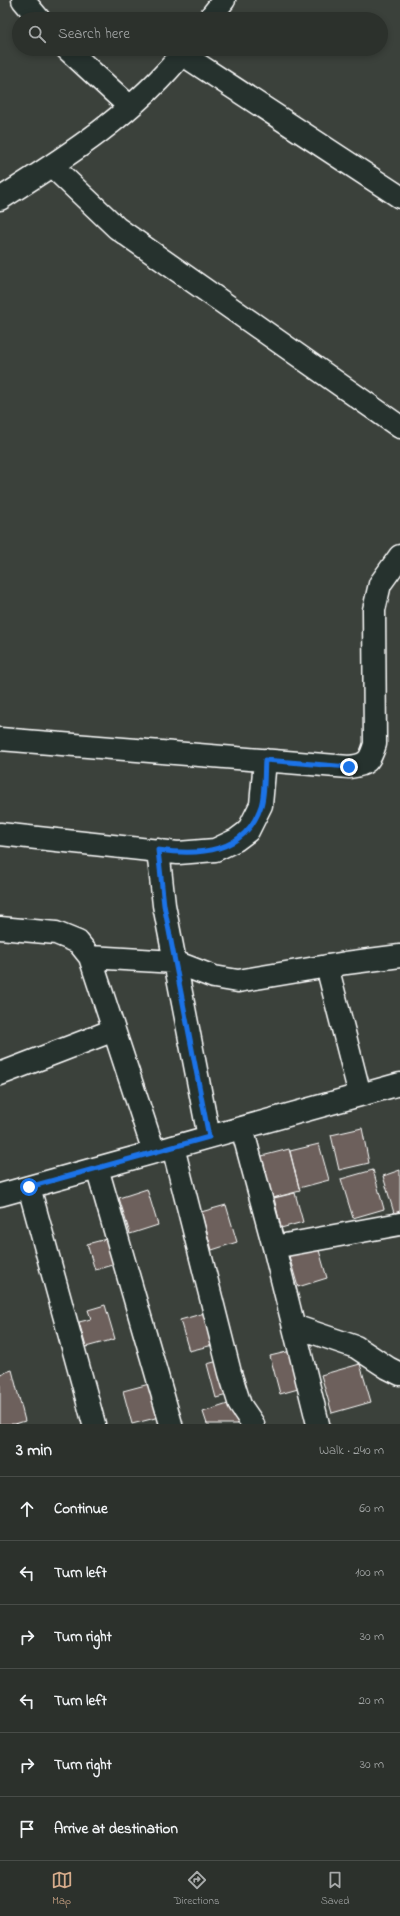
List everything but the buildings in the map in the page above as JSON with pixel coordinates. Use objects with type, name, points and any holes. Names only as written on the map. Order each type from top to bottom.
[{"type":"street","points":[[23,0],[33,12]]},
{"type":"street","points":[[215,12],[224,0]]},
{"type":"street","points":[[75,56],[130,107]]},
{"type":"street","points":[[0,199],[52,166],[130,107],[179,56]]},
{"type":"street","points":[[191,56],[400,197]]},
{"type":"street","points":[[52,166],[117,228],[400,427]]},
{"type":"street","points":[[0,739],[349,767],[363,765],[372,756],[375,744],[374,610],[380,584],[400,556]]},
{"type":"street","points":[[0,834],[178,853],[215,850],[236,840],[248,831],[261,805],[265,760]]},
{"type":"street","points":[[158,850],[164,905],[174,962],[209,1137]]},
{"type":"street","points":[[0,928],[56,933],[78,942],[90,957],[114,1030],[163,1150],[240,1405],[253,1424]]},
{"type":"street","points":[[90,957],[174,962],[214,977],[238,981],[382,957],[400,956]]},
{"type":"street","points":[[327,966],[360,1095]]},
{"type":"street","points":[[0,1074],[114,1030]]},
{"type":"street","points":[[0,1195],[400,1084]]},
{"type":"street","points":[[242,1128],[274,1247],[318,1424]]},
{"type":"street","points":[[97,1168],[171,1424]]},
{"type":"street","points":[[29,1187],[94,1424]]},
{"type":"street","points":[[274,1247],[400,1224]]},
{"type":"street","points":[[294,1326],[356,1347],[400,1374]]},
{"type":"route","points":[[29,1187],[209,1137],[174,962],[164,905],[158,850],[178,853],[215,850],[236,840],[248,831],[261,805],[265,760],[349,767]]}]
